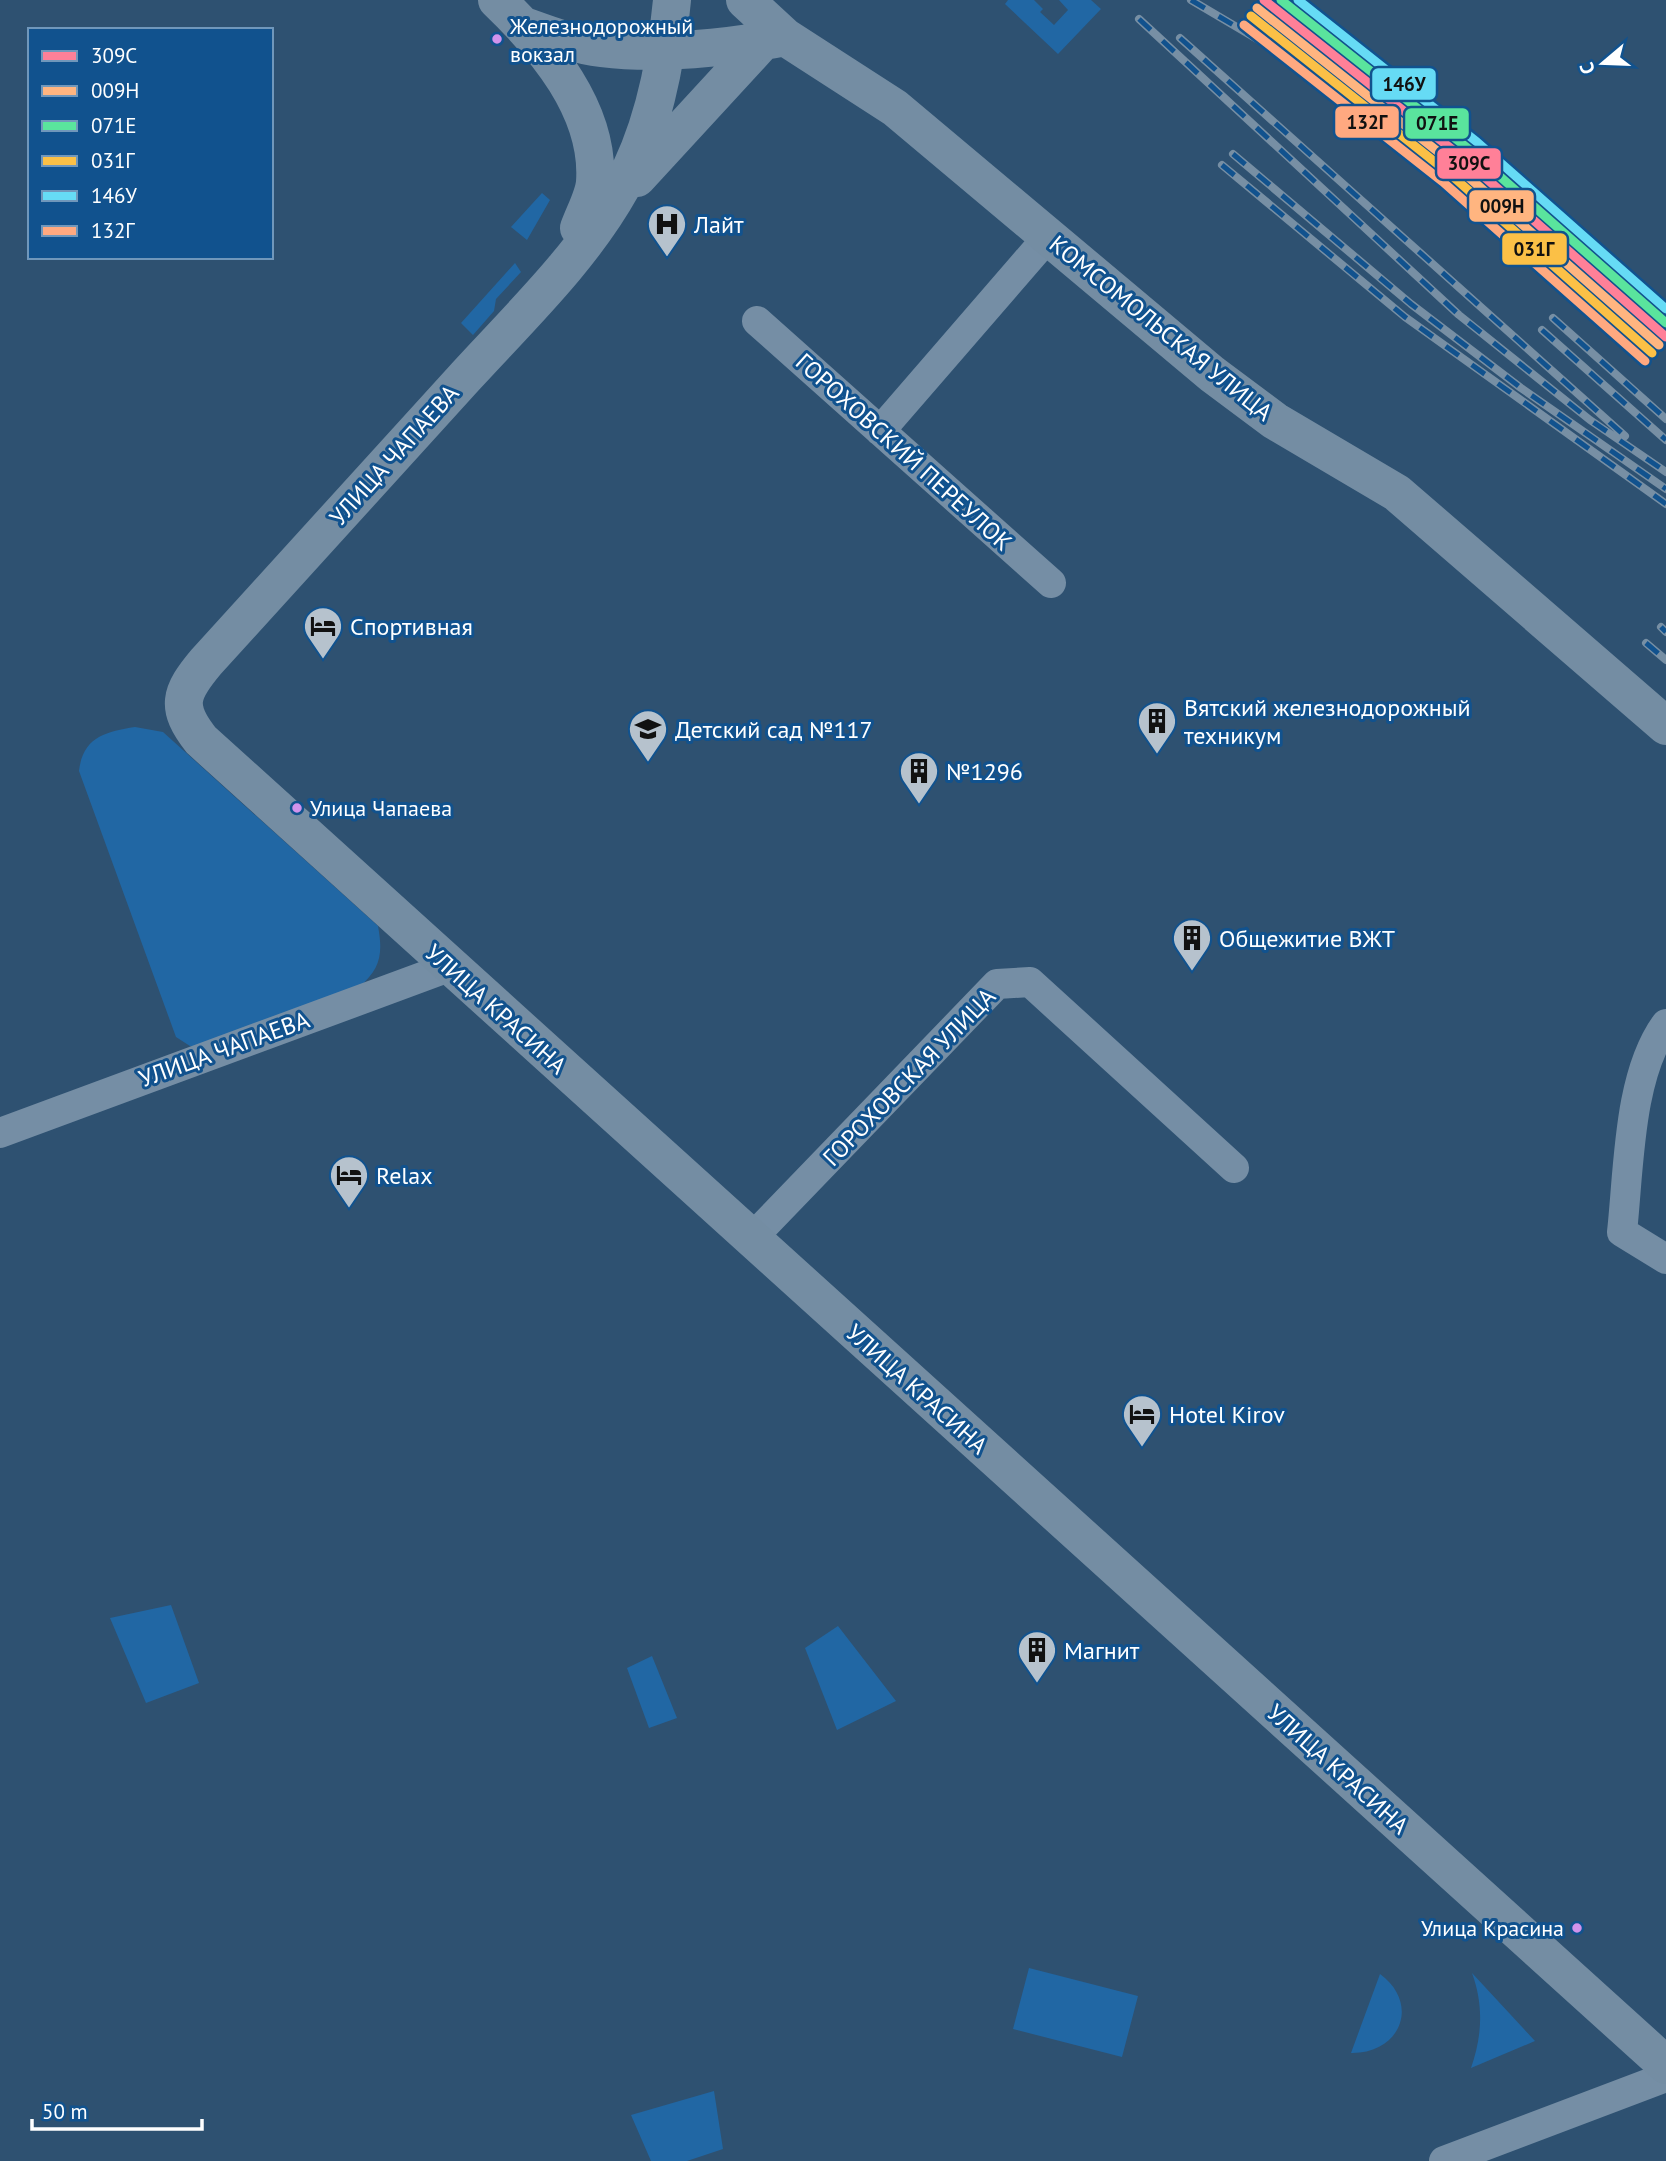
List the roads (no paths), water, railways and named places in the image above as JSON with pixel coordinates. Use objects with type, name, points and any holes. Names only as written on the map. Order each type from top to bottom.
[{"type":"main road","points":[[497,0],[524,26],[571,91],[586,122],[594,156],[595,184],[565,266]]},
{"type":"main road","name":"УЛИЦА ЧАПАЕВА","points":[[610,208],[644,141],[666,50],[671,0]]},
{"type":"main road","name":"КОМСОМОЛЬСКАЯ УЛИЦА","points":[[745,0],[774,39],[895,108],[1212,374],[1275,421],[1397,493],[1666,726]]},
{"type":"main road","points":[[524,26],[603,48],[666,50],[774,39]]},
{"type":"main road","name":"УЛИЦА ЧАПАЕВА","points":[[182,703],[190,681],[206,662],[565,266],[610,208],[774,39]]},
{"type":"main road","name":"УЛИЦА КРАСИНА","points":[[182,703],[186,721],[201,740],[1666,2065]]},
{"type":"street","points":[[880,430],[1047,237]]},
{"type":"street","name":"ГОРОХОВСКИЙ ПЕРЕУЛОК","points":[[757,321],[1051,583]]},
{"type":"street","name":"УЛИЦА ЧАПАЕВА","points":[[0,1133],[449,967]]},
{"type":"street","name":"ГОРОХОВСКАЯ УЛИЦА","points":[[751,1240],[997,984],[1030,982],[1234,1168]]},
{"type":"street","points":[[1666,1024],[1650,1054],[1640,1087],[1622,1232],[1666,1259]]},
{"type":"street","points":[[1444,2161],[1666,2077]]},
{"type":"railway","points":[[1191,0],[1308,69],[1405,137]]},
{"type":"railway","points":[[1139,19],[1459,315],[1590,420],[1666,472]]},
{"type":"railway","points":[[1180,38],[1625,436]]},
{"type":"railway","points":[[1233,154],[1411,304],[1521,388],[1666,489]]},
{"type":"railway","points":[[1222,165],[1405,317],[1666,504]]},
{"type":"railway","points":[[1553,318],[1666,419]]},
{"type":"railway","points":[[1542,330],[1666,440]]},
{"type":"railway","points":[[1661,627],[1666,632]]},
{"type":"railway","points":[[1646,643],[1666,660]]},
{"type":"place","name":"Железнодорожный вокзал","points":[[497,39]]},
{"type":"place","name":"Лайт","points":[[667,258]]},
{"type":"place","name":"Спортивная","points":[[323,660]]},
{"type":"place","name":"Вятский железнодорожный техникум","points":[[1157,755]]},
{"type":"place","name":"Детский сад №117","points":[[648,763]]},
{"type":"place","name":"№1296","points":[[919,805]]},
{"type":"place","name":"Улица Чапаева","points":[[297,808]]},
{"type":"place","name":"Общежитие ВЖТ","points":[[1192,972]]},
{"type":"place","name":"Relax","points":[[349,1209]]},
{"type":"place","name":"Hotel Kirov","points":[[1142,1448]]},
{"type":"place","name":"Магнит","points":[[1037,1684]]},
{"type":"place","name":"Улица Красина","points":[[1577,1928]]}]
